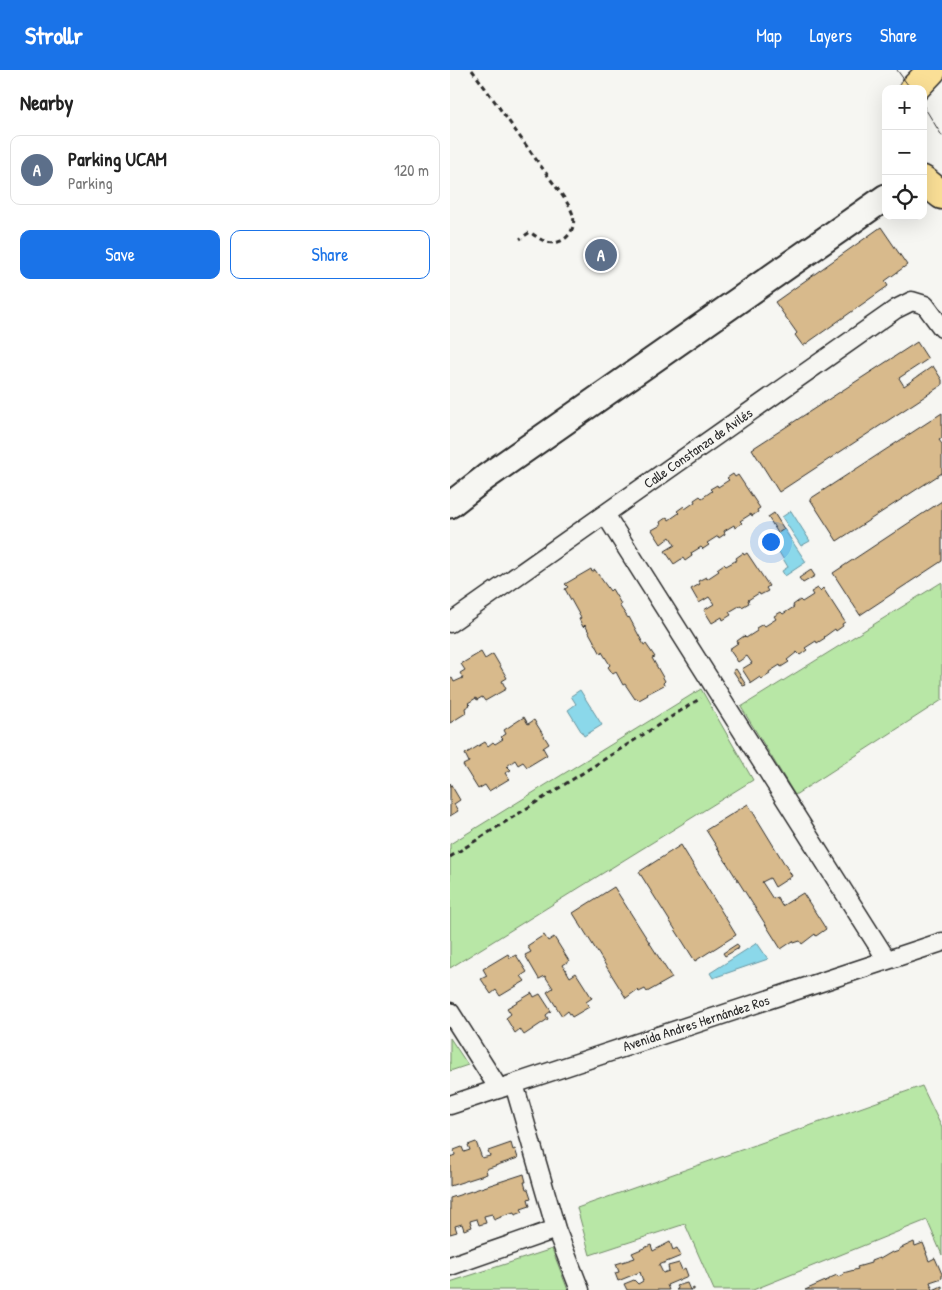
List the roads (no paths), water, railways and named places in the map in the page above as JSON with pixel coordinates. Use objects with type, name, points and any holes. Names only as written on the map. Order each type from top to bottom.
[{"type":"main road","points":[[927,183],[942,195]]},
{"type":"main road","points":[[927,195],[942,195]]},
{"type":"main road","points":[[450,505],[486,477],[882,200]]},
{"type":"street","name":"Calle Constanza de Avilés","points":[[450,623],[896,309],[912,301],[925,305],[942,328]]},
{"type":"street","points":[[605,514],[887,960]]},
{"type":"street","name":"Avenida Andres Hernández Ros","points":[[450,1105],[942,942]]},
{"type":"street","points":[[450,1012],[506,1087],[556,1229],[580,1290]]},
{"type":"street","points":[[450,1266],[556,1229]]},
{"type":"water","points":[[791,511],[810,541],[801,546],[782,517]]},
{"type":"water","points":[[784,529],[806,562],[785,576],[782,571],[788,567],[779,552],[776,554],[767,540]]},
{"type":"water","points":[[580,690],[602,725],[584,736],[568,710],[576,704],[571,696]]},
{"type":"water","points":[[757,943],[768,959],[713,978],[710,973]]},
{"type":"tram line","points":[[897,70],[908,85]]},
{"type":"tram line","points":[[927,112],[942,136]]},
{"type":"place","name":"Parking UCAM","points":[[601,255]]}]
